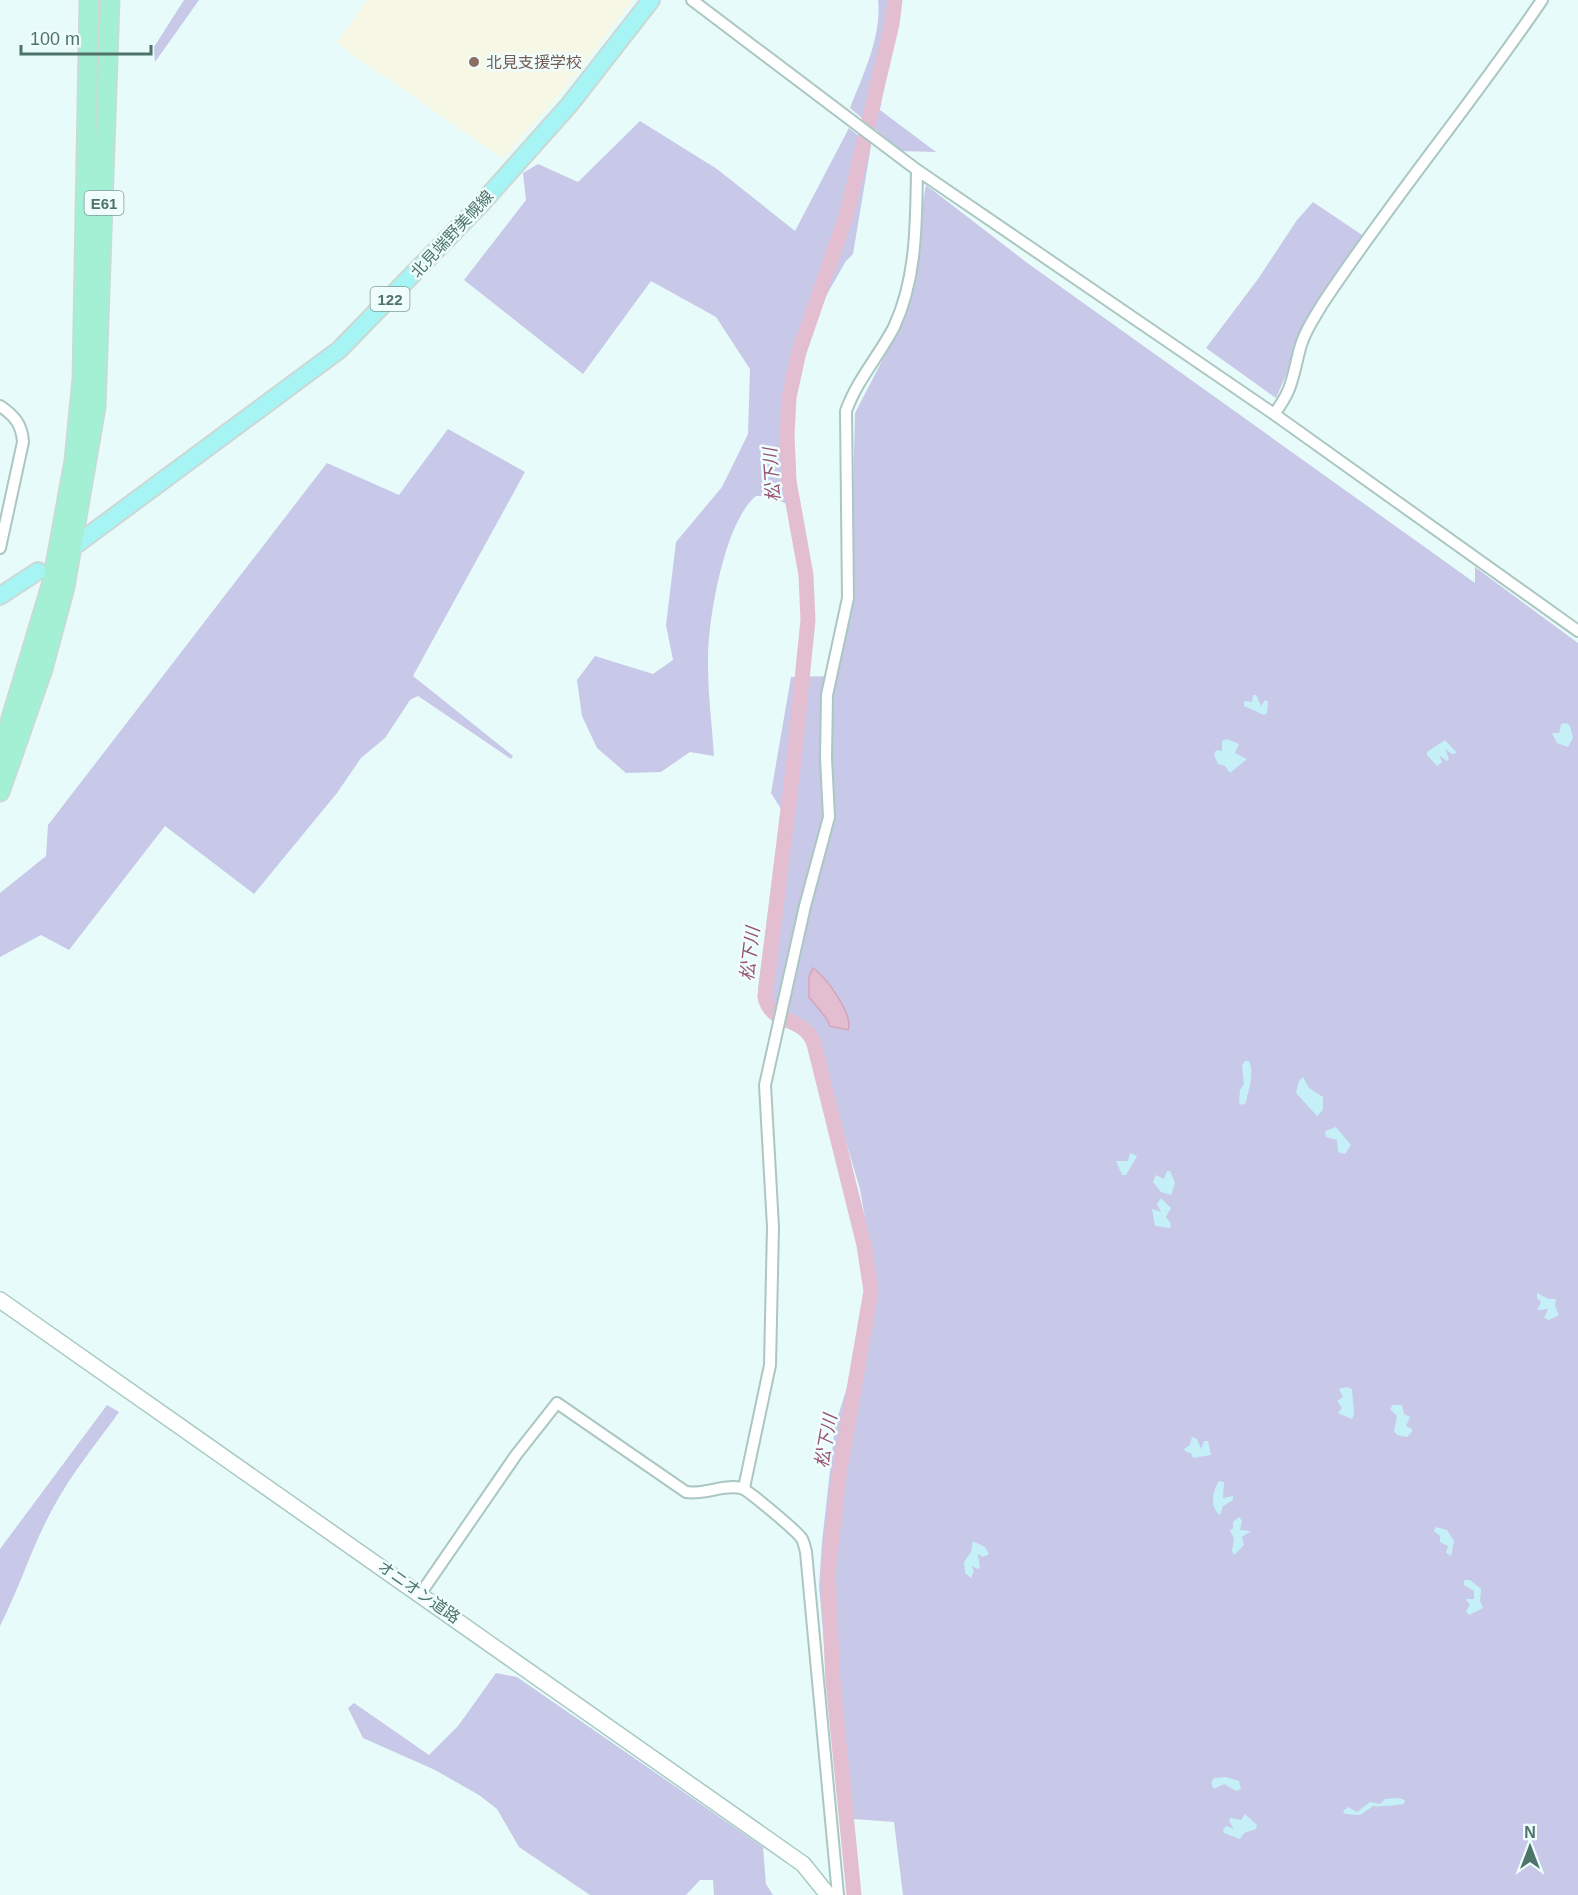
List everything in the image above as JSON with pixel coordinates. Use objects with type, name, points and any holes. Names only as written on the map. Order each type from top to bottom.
[{"type":"highway","name":"E61","points":[[0,755],[52,582],[74,461],[82,379],[89,0]]},
{"type":"highway","name":"E61","points":[[0,792],[43,669],[65,587],[96,407],[110,0]]},
{"type":"highway","points":[[0,804],[20,739]]},
{"type":"main road","name":"北見端野美幌線","points":[[77,544],[339,350],[481,204],[570,104],[651,0]]},
{"type":"main road","points":[[1,592],[38,571]]},
{"type":"street","points":[[692,0],[917,170],[1274,414],[1578,631]]},
{"type":"street","points":[[1274,414],[1295,378],[1299,350],[1308,326],[1384,217],[1542,0]]},
{"type":"street","points":[[744,1488],[770,1365],[773,1227],[765,1084],[829,818],[826,758],[827,695],[848,598],[846,411],[851,397],[893,328],[909,287],[916,229],[917,170]]},
{"type":"street","points":[[0,406],[10,413],[22,428],[23,442],[0,548]]},
{"type":"street","name":"オニオン道路","points":[[0,1300],[421,1593],[803,1864],[828,1895]]},
{"type":"street","points":[[421,1593],[516,1455],[557,1403],[686,1492],[701,1494],[732,1487],[744,1488],[794,1529],[803,1540],[806,1552],[838,1895]]},
{"type":"shaded area","points":[[184,0],[199,0],[155,62],[154,47]]},
{"type":"shaded area","name":"北見支援学校","points":[[367,0],[633,0],[571,81],[503,159],[336,43]]},
{"type":"shaded area","points":[[878,0],[899,0],[880,110],[936,152],[901,151],[850,108],[866,69],[874,41]]},
{"type":"shaded area","points":[[640,121],[717,169],[795,231],[849,128],[871,146],[853,254],[846,261],[818,310],[793,372],[790,505],[767,496],[756,496],[745,509],[735,527],[726,550],[714,600],[708,646],[714,756],[690,752],[661,772],[626,773],[597,748],[582,716],[577,680],[595,656],[653,674],[673,660],[666,625],[676,542],[722,487],[748,434],[750,369],[716,317],[651,281],[583,374],[464,280],[526,200],[523,173],[538,164],[578,182]]},
{"type":"shaded area","points":[[926,185],[1026,262],[1475,583],[1475,567],[1578,643],[1578,1895],[903,1895],[894,1822],[840,1818],[819,1587],[822,1542],[835,1426],[877,1290],[860,1189],[811,1025],[766,1014],[758,989],[781,809],[771,793],[791,677],[833,676],[851,571],[855,413],[900,326],[916,281]]},
{"type":"shaded area","points":[[1313,202],[1365,237],[1290,366],[1276,398],[1206,348],[1258,279],[1297,220]]},
{"type":"shaded area","points":[[448,429],[525,472],[413,676],[513,756],[511,759],[418,696],[410,700],[385,738],[361,758],[337,793],[254,894],[165,826],[69,950],[41,935],[0,957],[0,893],[46,856],[48,825],[327,463],[399,495]]},
{"type":"shaded area","points":[[813,968],[825,979],[838,997],[847,1015],[848,1030],[830,1026],[809,997],[809,977]]},
{"type":"shaded area","points":[[107,1405],[119,1412],[60,1495],[0,1626],[0,1549]]},
{"type":"shaded area","points":[[496,1673],[517,1677],[763,1847],[766,1884],[773,1895],[714,1895],[713,1880],[700,1880],[686,1895],[590,1895],[519,1847],[497,1809],[479,1795],[435,1770],[363,1738],[348,1708],[354,1703],[429,1755],[458,1726]]},
{"type":"sand","points":[[1253,695],[1256,695],[1261,706],[1265,700],[1268,702],[1267,713],[1264,715],[1244,706],[1244,701],[1252,702]]},
{"type":"sand","points":[[1567,723],[1573,738],[1568,747],[1557,743],[1552,733],[1559,733],[1561,724]]},
{"type":"sand","points":[[1227,739],[1239,744],[1235,753],[1247,759],[1230,773],[1225,766],[1218,764],[1214,755],[1216,750],[1222,751],[1222,741]]},
{"type":"sand","points":[[1445,740],[1457,753],[1452,754],[1445,749],[1449,759],[1447,761],[1439,755],[1442,762],[1437,766],[1427,752]]},
{"type":"sand","points":[[1245,1061],[1249,1061],[1251,1066],[1251,1077],[1246,1103],[1242,1105],[1239,1103],[1240,1090],[1244,1084],[1242,1065]]},
{"type":"sand","points":[[1303,1077],[1309,1088],[1323,1097],[1323,1110],[1317,1116],[1296,1093],[1299,1081]]},
{"type":"sand","points":[[1336,1127],[1351,1145],[1345,1154],[1338,1152],[1337,1140],[1326,1137],[1325,1131]]},
{"type":"sand","points":[[1130,1153],[1137,1156],[1126,1175],[1122,1175],[1116,1161],[1128,1161]]},
{"type":"sand","points":[[1167,1171],[1170,1171],[1175,1183],[1171,1195],[1161,1192],[1153,1182],[1156,1175],[1164,1179]]},
{"type":"sand","points":[[1161,1198],[1171,1208],[1166,1217],[1171,1224],[1170,1228],[1155,1226],[1152,1209],[1161,1212],[1157,1204]]},
{"type":"sand","points":[[1537,1293],[1549,1299],[1556,1299],[1555,1306],[1559,1315],[1549,1320],[1544,1318],[1548,1309],[1537,1310],[1541,1302],[1537,1298]]},
{"type":"sand","points":[[1347,1387],[1352,1389],[1354,1414],[1352,1419],[1338,1413],[1342,1408],[1337,1401],[1343,1397],[1339,1389]]},
{"type":"sand","points":[[1393,1405],[1402,1405],[1404,1414],[1410,1417],[1406,1426],[1412,1429],[1412,1432],[1407,1437],[1397,1435],[1394,1431],[1397,1416],[1390,1409]]},
{"type":"sand","points":[[1192,1437],[1197,1439],[1201,1449],[1204,1441],[1208,1441],[1211,1455],[1193,1458],[1191,1453],[1186,1452],[1184,1449],[1190,1445]]},
{"type":"sand","points":[[1219,1481],[1224,1482],[1223,1498],[1233,1496],[1233,1500],[1223,1506],[1220,1515],[1213,1503]]},
{"type":"sand","points":[[1239,1517],[1242,1521],[1240,1530],[1251,1531],[1242,1537],[1244,1545],[1234,1555],[1232,1551],[1234,1538],[1230,1531],[1233,1528],[1233,1522]]},
{"type":"sand","points":[[1436,1527],[1447,1530],[1454,1541],[1451,1556],[1446,1553],[1448,1546],[1440,1542],[1440,1536],[1434,1531]]},
{"type":"sand","points":[[973,1541],[985,1547],[989,1554],[983,1557],[978,1554],[980,1568],[971,1566],[974,1571],[971,1578],[965,1573],[964,1562],[971,1552]]},
{"type":"sand","points":[[1464,1580],[1470,1580],[1481,1589],[1480,1601],[1483,1608],[1469,1615],[1466,1611],[1470,1605],[1466,1599],[1474,1599],[1474,1591],[1464,1585]]},
{"type":"sand","points":[[1226,1777],[1239,1781],[1241,1789],[1236,1791],[1224,1784],[1214,1789],[1211,1783],[1214,1778]]},
{"type":"sand","points":[[1385,1799],[1405,1800],[1404,1804],[1373,1806],[1360,1815],[1345,1814],[1343,1811],[1348,1807],[1357,1812],[1370,1802],[1380,1804]]},
{"type":"sand","points":[[1245,1814],[1257,1825],[1256,1829],[1244,1833],[1240,1839],[1224,1833],[1223,1829],[1227,1826],[1234,1829],[1229,1821],[1230,1818],[1241,1820]]},
{"type":"waterway","name":"松下川","points":[[854,1895],[833,1682],[828,1574],[839,1476],[871,1291],[864,1245],[814,1044],[803,1028],[774,1012],[768,1006],[765,997],[793,769],[808,620],[806,575],[789,481],[787,435],[789,397],[799,352],[847,213],[892,24],[895,0]]},
{"type":"place","name":"北見支援学校","points":[[474,62]]}]
